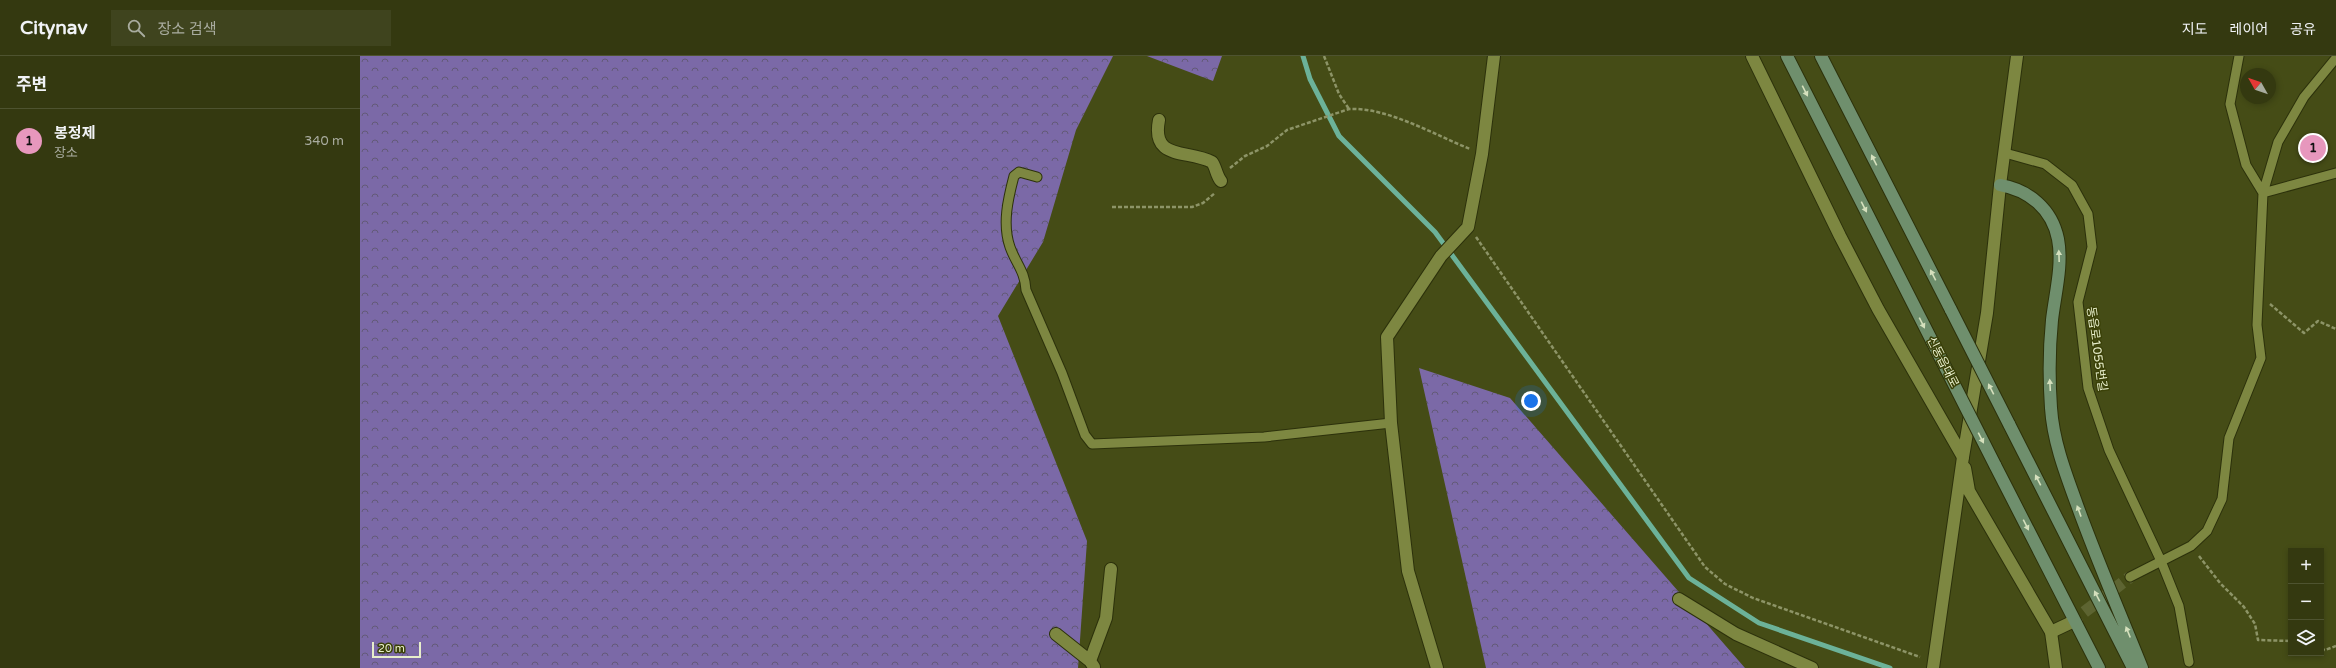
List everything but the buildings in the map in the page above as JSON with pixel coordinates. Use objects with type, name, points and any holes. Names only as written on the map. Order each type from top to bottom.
[{"type":"main road","name":"신동읍대로","points":[[1787,56],[2099,668]]},
{"type":"main road","points":[[1821,56],[2133,668]]},
{"type":"main road","points":[[2000,185],[2022,190],[2032,197],[2047,214],[2058,239],[2059,268],[2052,322],[2049,370],[2051,410],[2064,467],[2142,668]]},
{"type":"street","points":[[1436,668],[1408,571],[1391,423],[1387,337],[1441,256],[1465,230],[1482,154],[1494,56]]},
{"type":"street","points":[[1752,56],[1878,309],[1963,457],[1969,491],[2051,632],[2056,668]]},
{"type":"street","points":[[1933,665],[1963,457],[1987,313],[2000,185],[2017,56]]},
{"type":"street","points":[[1159,120],[1157,131],[1160,143],[1173,152],[1212,162],[1215,165],[1216,175],[1221,181]]},
{"type":"street","points":[[1056,634],[1092,664],[1106,618],[1111,569]]},
{"type":"street","points":[[1679,599],[1736,634],[1812,668]]},
{"type":"street","points":[[2051,632],[2070,623]]},
{"type":"lane","points":[[2239,56],[2230,104],[2246,165],[2263,193]]},
{"type":"lane","points":[[2130,577],[2191,546],[2207,531],[2222,499],[2229,438],[2261,358],[2258,325],[2258,295],[2263,193],[2278,142],[2304,97],[2336,58]]},
{"type":"lane","name":"동읍로1055번길","points":[[2005,153],[2045,164],[2072,185],[2088,214],[2092,247],[2078,302],[2088,388],[2109,450],[2161,561],[2179,606],[2189,662]]},
{"type":"lane","points":[[1036,176],[1019,172],[1014,176],[1006,216],[1009,246],[1017,264],[1025,276],[1026,290],[1062,373],[1085,435],[1092,444],[1264,437],[1391,423]]},
{"type":"lane","points":[[2263,193],[2336,173]]},
{"type":"path","points":[[1324,56],[1340,94],[1349,109]]},
{"type":"path","points":[[1319,120],[1349,109],[1359,109],[1387,115],[1482,154]]},
{"type":"path","points":[[1465,230],[1705,567],[1725,584],[1753,598],[1933,665]]},
{"type":"path","points":[[2258,295],[2304,333],[2318,321],[2336,328]]},
{"type":"path","points":[[2191,546],[2220,583],[2244,607],[2255,624],[2258,640],[2288,641]]},
{"type":"path","points":[[2324,650],[2336,646]]},
{"type":"green space","points":[[360,56],[1113,56],[1076,130],[1043,242],[998,316],[1087,541],[1078,668],[360,668]]},
{"type":"green space","points":[[1147,56],[1222,56],[1213,81]]},
{"type":"green space","points":[[1419,368],[1510,398],[1745,668],[1486,668]]},
{"type":"waterway","points":[[1303,56],[1310,79],[1339,136],[1435,232],[1689,578],[1759,623],[1890,668]]},
{"type":"tunnel","points":[[2070,623],[2130,577]]},
{"type":"place","name":"봉정제","points":[[2313,148]]}]
